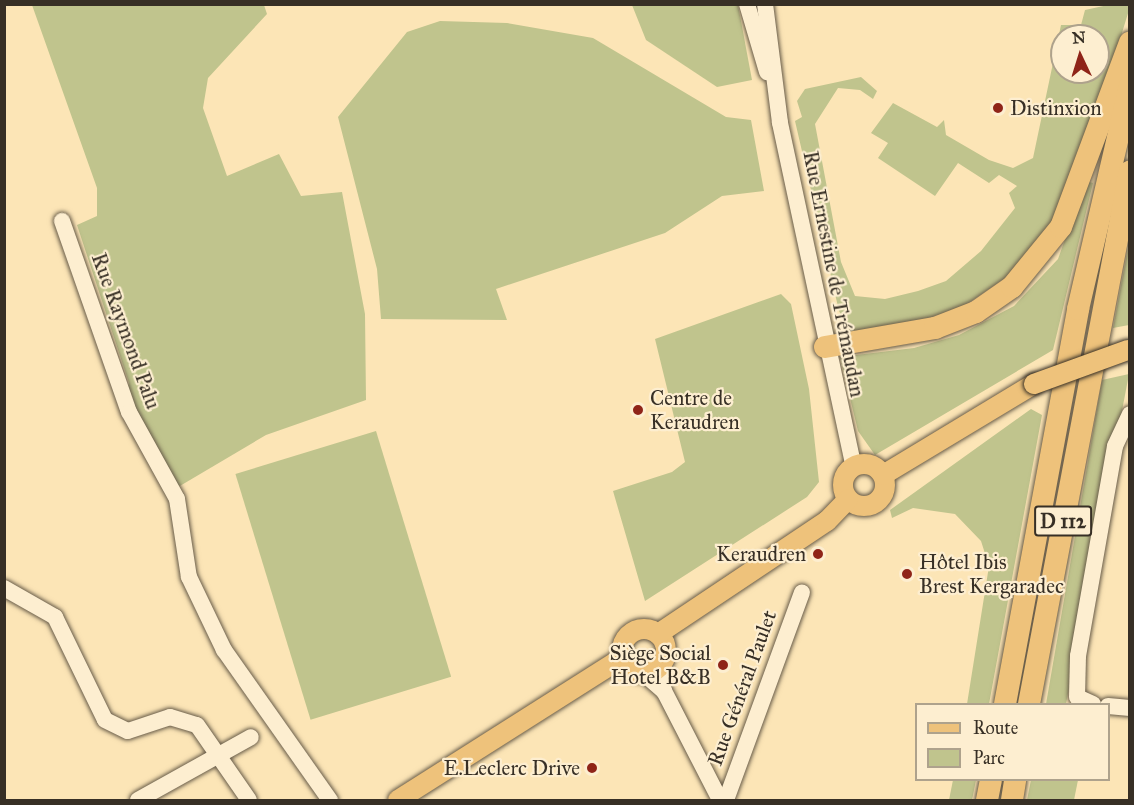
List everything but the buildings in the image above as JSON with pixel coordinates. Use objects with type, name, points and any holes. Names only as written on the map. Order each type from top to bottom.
[{"type":"highway","points":[[825,347],[935,328],[976,312],[1012,287],[1061,227],[1130,42]]},
{"type":"highway","name":"D 112","points":[[1005,703],[1076,318],[1130,86]]},
{"type":"highway","name":"D 112","points":[[1029,703],[1130,171]]},
{"type":"highway","points":[[987,801],[991,781]]},
{"type":"highway","points":[[1012,801],[1015,781]]},
{"type":"main road","points":[[883,475],[1034,384],[1129,350]]},
{"type":"main road","points":[[867,464],[883,475],[885,490],[875,503],[859,506],[848,499],[843,485],[854,467],[867,464]]},
{"type":"main road","points":[[658,634],[827,521],[848,499]]},
{"type":"main road","points":[[398,801],[623,657],[629,636],[643,630],[658,634],[666,649],[651,671],[623,657]]},
{"type":"street","name":"Rue Ernestine de Trémaudan","points":[[747,4],[774,90]]},
{"type":"street","name":"Rue Ernestine de Trémaudan","points":[[765,4],[774,90],[825,347],[854,467]]},
{"type":"street","name":"Rue Raymond Palu","points":[[62,221],[129,412],[177,499],[189,577],[224,650],[330,801]]},
{"type":"street","points":[[1089,703],[1077,697],[1078,656],[1113,455],[1130,414]]},
{"type":"street","points":[[4,588],[55,617],[105,720],[128,731],[183,718],[197,725],[249,801]]},
{"type":"street","name":"Rue Général Paulet","points":[[726,801],[802,592]]},
{"type":"street","name":"Rue Général Paulet","points":[[651,671],[664,691],[720,801]]},
{"type":"street","points":[[1110,706],[1130,708]]},
{"type":"street","points":[[138,801],[220,758],[251,736]]},
{"type":"green space","points":[[32,5],[264,5],[267,14],[208,78],[203,108],[227,176],[279,154],[301,196],[342,192],[365,314],[366,400],[266,435],[168,493],[124,409],[129,383],[77,225],[97,216],[97,188]]},
{"type":"green space","points":[[632,5],[738,5],[752,80],[717,87],[646,40]]},
{"type":"green space","points":[[1108,5],[1129,5],[1110,72],[1110,24],[1081,24],[1085,10]]},
{"type":"green space","points":[[440,21],[507,23],[593,38],[726,117],[751,120],[764,191],[722,196],[665,233],[496,289],[507,320],[381,319],[377,269],[338,117],[407,32]]},
{"type":"green space","points":[[861,77],[877,91],[873,99],[860,90],[838,88],[815,124],[841,262],[855,296],[885,299],[946,281],[981,251],[1015,208],[1009,193],[1017,186],[999,175],[989,183],[958,163],[935,196],[878,158],[888,143],[871,133],[893,103],[937,127],[944,120],[946,135],[989,160],[1013,168],[1033,158],[1050,77],[1050,84],[1106,84],[1051,225],[1017,270],[961,308],[899,327],[851,333],[839,311],[795,121],[802,117],[797,101],[805,89]]},
{"type":"green space","points":[[1086,181],[1093,183],[1053,350],[875,455],[858,431],[840,357],[914,348],[959,335],[1014,306],[1058,259]]},
{"type":"green space","points":[[1129,243],[1129,325],[1113,328],[1116,312]]},
{"type":"green space","points":[[781,294],[791,304],[809,389],[819,482],[807,497],[645,601],[613,491],[672,472],[685,462],[655,339]]},
{"type":"green space","points":[[1129,374],[1066,703],[1046,703],[1102,380]]},
{"type":"green space","points":[[1031,409],[1042,415],[989,703],[967,703],[989,566],[981,541],[955,514],[913,508],[892,518],[890,510]]},
{"type":"green space","points":[[376,431],[451,677],[311,720],[235,474]]},
{"type":"green space","points":[[953,781],[976,781],[972,800],[949,800]]},
{"type":"green space","points":[[1031,781],[1078,781],[1074,800],[1027,800]]},
{"type":"place","name":"Distinxion","points":[[998,108]]},
{"type":"place","name":"Centre de Keraudren","points":[[638,410]]},
{"type":"place","name":"Keraudren","points":[[818,554]]},
{"type":"place","name":"Hôtel Ibis Brest Kergaradec","points":[[907,574]]},
{"type":"place","name":"Siège Social Hotel B&B","points":[[723,665]]},
{"type":"place","name":"E.Leclerc Drive","points":[[592,768]]}]
